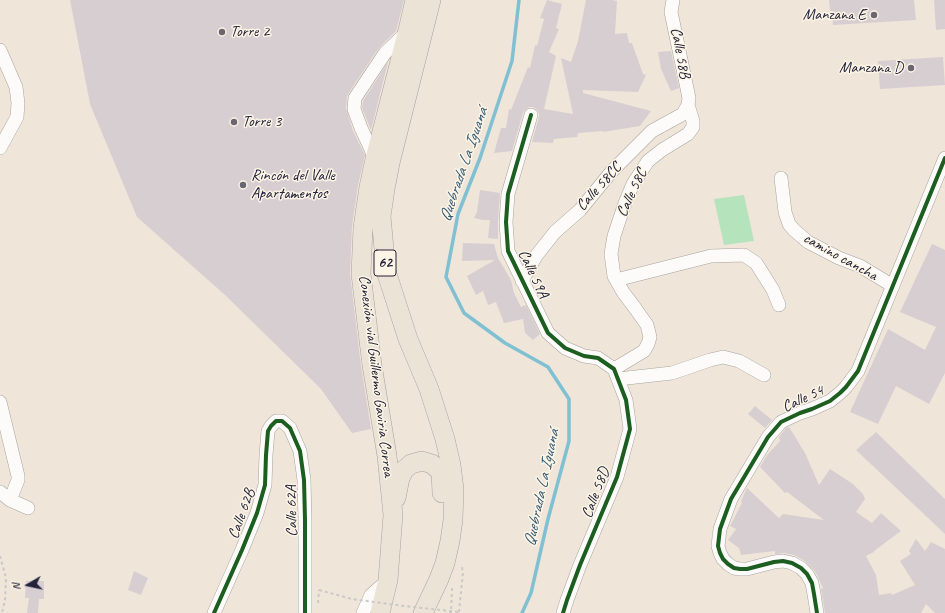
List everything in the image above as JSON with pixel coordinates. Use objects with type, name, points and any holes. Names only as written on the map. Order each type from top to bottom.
[{"type":"highway","name":"Conexión vial Guillermo Gaviria Correa","points":[[380,613],[388,580],[393,515],[387,456],[372,365],[361,274],[363,228],[375,159],[415,0]]},
{"type":"highway","name":"Conexión vial Guillermo Gaviria Correa","points":[[423,613],[445,563],[453,520],[454,489],[451,465],[445,439],[429,389],[408,339],[386,271],[382,216],[390,164],[431,0]]},
{"type":"highway","points":[[393,515],[398,485],[404,470],[411,464],[422,461],[432,464],[441,472],[442,500],[453,520]]},
{"type":"street","name":"Calle 58B","points":[[673,0],[671,12],[689,98],[688,105]]},
{"type":"street","points":[[375,159],[354,109],[355,98],[386,54],[408,30]]},
{"type":"street","points":[[0,50],[16,87],[18,103],[16,117],[0,148]]},
{"type":"street","name":"Calle 58C","points":[[616,374],[644,351],[650,337],[647,325],[622,292],[614,276],[611,254],[614,236],[633,184],[648,161],[662,150],[688,134],[693,127],[693,121],[688,105]]},
{"type":"street","name":"Calle 58CC","points":[[522,281],[536,256],[555,232],[580,210],[612,171],[652,131],[683,114],[688,105]]},
{"type":"street","name":"Calle 59A","points":[[531,115],[508,194],[506,222],[508,252],[548,333],[566,348],[584,356],[598,358],[616,374]]},
{"type":"street","name":"Calle 54","points":[[817,613],[812,583],[807,574],[801,568],[792,563],[783,561],[747,569],[734,568],[723,559],[720,553],[718,546],[720,529],[731,499],[768,437],[781,422],[830,401],[843,390],[855,375],[944,164]]},
{"type":"street","name":"camino cancha","points":[[781,178],[785,212],[794,230],[808,242],[839,258],[860,266],[893,286]]},
{"type":"street","points":[[616,280],[711,256],[744,255],[756,263],[773,290],[779,305]]},
{"type":"street","points":[[616,374],[672,372],[723,357],[739,361],[764,375]]},
{"type":"street","name":"Calle 58D","points":[[563,613],[580,566],[617,477],[630,429],[626,400],[616,374]]},
{"type":"street","points":[[0,402],[18,476],[18,480],[5,496],[28,508]]},
{"type":"street","name":"Calle 62B","points":[[214,613],[257,513],[265,485],[268,431],[276,421]]},
{"type":"street","name":"Calle 62A","points":[[276,421],[282,421],[290,428],[300,451],[304,480],[305,613]]},
{"type":"street","points":[[363,613],[371,595],[388,580]]},
{"type":"path","points":[[0,556],[6,578],[5,600],[2,613]]},
{"type":"path","points":[[319,590],[352,599],[459,612],[463,573],[462,567],[459,565],[455,567]]},
{"type":"path","points":[[449,613],[451,613],[452,586]]},
{"type":"green space","points":[[744,195],[754,241],[724,245],[714,199]]},
{"type":"building","name":"Rincón del Valle Apartamentos","points":[[70,0],[404,0],[396,31],[378,49],[348,94],[346,108],[353,131],[365,155],[358,185],[352,226],[350,274],[361,366],[371,429],[352,433],[321,389],[225,295],[137,217],[90,104]]},
{"type":"building","points":[[547,0],[562,4],[556,28],[559,29],[549,52],[556,56],[544,109],[573,114],[561,58],[571,62],[578,41],[586,0],[612,0],[617,1],[615,34],[627,33],[629,43],[632,43],[643,74],[646,75],[638,92],[583,90],[583,93],[651,111],[640,126],[603,132],[578,133],[577,137],[554,139],[553,143],[532,142],[539,113],[533,107],[529,107],[523,113],[512,151],[494,153],[501,128],[506,128],[509,109],[511,110],[528,67],[530,68],[535,45],[537,46],[544,19],[540,18]]},
{"type":"building","name":"Manzana E","points":[[829,0],[914,0],[916,20],[833,25],[832,11],[830,11]]},
{"type":"building","points":[[934,0],[945,0],[945,29],[936,30]]},
{"type":"building","points":[[671,51],[679,88],[671,91],[661,69],[658,52]]},
{"type":"building","name":"Manzana D","points":[[943,57],[945,85],[880,89],[878,61]]},
{"type":"building","points":[[388,62],[371,130],[362,108],[363,101]]},
{"type":"building","points":[[480,190],[500,193],[498,239],[488,238],[490,220],[474,218],[477,212]]},
{"type":"building","points":[[463,243],[494,244],[498,258],[511,280],[514,293],[521,307],[526,305],[540,334],[533,340],[525,333],[523,319],[504,323],[496,302],[488,305],[483,291],[476,295],[467,276],[495,260],[462,261]]},
{"type":"building","points":[[932,244],[945,250],[945,373],[929,404],[896,386],[878,424],[850,412],[888,329],[925,350],[936,327],[900,312]]},
{"type":"building","points":[[755,406],[772,420],[765,428],[748,414]]},
{"type":"building","points":[[789,427],[805,453],[819,485],[830,469],[853,484],[863,494],[865,499],[856,512],[872,523],[881,513],[901,531],[874,552],[866,556],[876,575],[879,595],[891,593],[892,595],[915,585],[900,561],[911,554],[909,551],[916,539],[925,551],[931,542],[945,549],[945,613],[935,613],[926,604],[921,613],[825,613],[821,589],[823,588],[814,570],[805,561],[794,555],[784,553],[775,554],[775,551],[741,555],[739,548],[728,540],[736,529],[730,526],[742,503],[741,501],[747,488],[779,518],[783,514],[824,520],[787,492],[785,493],[760,467],[767,455],[780,441],[779,437],[786,428]]},
{"type":"building","points":[[876,432],[945,499],[945,534],[856,450]]},
{"type":"building","points":[[134,571],[148,578],[141,595],[128,590]]},
{"type":"building","points":[[26,581],[44,581],[44,599],[39,599],[38,613],[27,613],[29,598],[25,598]]},
{"type":"waterway","name":"Quebrada La Iguaná","points":[[519,0],[512,61],[480,158],[458,214],[446,277],[464,313],[505,343],[548,367],[569,399],[569,441],[548,519],[531,593],[522,613]]},
{"type":"cycle path","points":[[531,115],[508,194],[506,222],[508,251],[548,333],[565,348],[584,356],[598,358],[614,369],[626,400],[630,429],[617,477],[580,565],[563,613]]},
{"type":"cycle path","points":[[817,613],[812,583],[807,574],[801,568],[792,563],[783,561],[747,569],[734,568],[723,559],[720,553],[718,546],[720,529],[731,499],[768,437],[781,422],[830,401],[846,387],[858,371],[945,158]]},
{"type":"cycle path","points":[[214,613],[257,513],[265,485],[268,431],[276,421],[282,421],[290,428],[300,451],[304,480],[305,613]]},
{"type":"place","name":"Manzana E","points":[[874,15]]},
{"type":"place","name":"Torre 2","points":[[222,32]]},
{"type":"place","name":"Manzana D","points":[[911,68]]},
{"type":"place","name":"Torre 3","points":[[234,122]]},
{"type":"place","name":"Rincón del Valle Apartamentos","points":[[243,185]]}]
